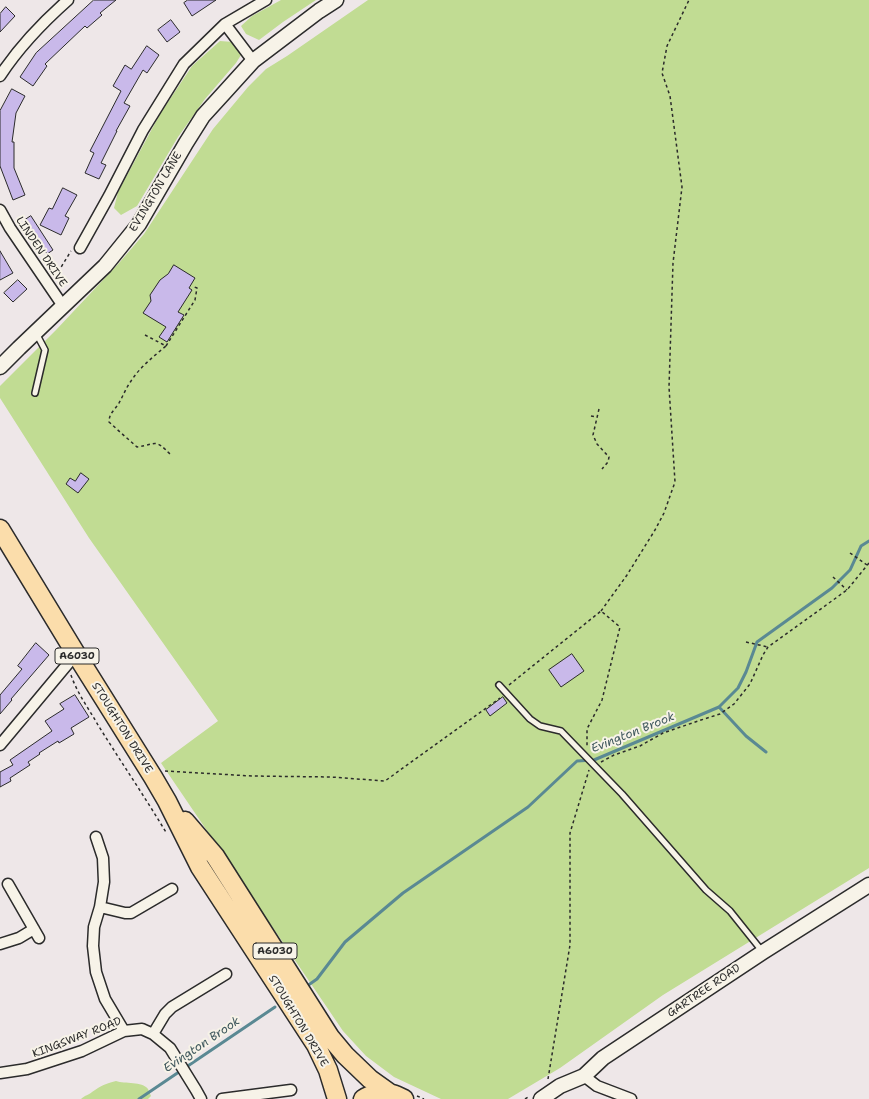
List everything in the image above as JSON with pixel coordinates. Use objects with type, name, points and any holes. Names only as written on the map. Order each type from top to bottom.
[{"type":"highway","name":"STOUGHTON DRIVE","points":[[1,530],[167,801],[200,867],[316,1045],[328,1070],[337,1099]]},
{"type":"highway","name":"STOUGHTON DRIVE","points":[[167,801],[215,856],[330,1037],[345,1055],[370,1080],[398,1096]]},
{"type":"highway","points":[[363,1099],[380,1093],[398,1096]]},
{"type":"main road","name":"EVINGTON LANE","points":[[0,367],[104,266],[139,224],[166,176],[203,116],[253,61],[319,11],[336,0]]},
{"type":"main road","name":"GARTREE ROAD","points":[[543,1098],[560,1086],[584,1076],[602,1058],[763,952],[869,885]]},
{"type":"street","points":[[0,76],[24,42],[68,0]]},
{"type":"street","points":[[80,248],[143,130],[184,64],[225,24],[266,0]]},
{"type":"street","points":[[225,24],[253,61]]},
{"type":"street","name":"LINDEN DRIVE","points":[[0,210],[10,228],[63,306]]},
{"type":"street","points":[[0,745],[76,654]]},
{"type":"street","points":[[96,837],[103,858],[104,882],[100,907],[94,927],[93,946],[96,972],[105,999],[124,1031]]},
{"type":"street","points":[[0,944],[36,934],[8,884]]},
{"type":"street","points":[[100,907],[125,913],[132,913],[172,889]]},
{"type":"street","points":[[153,1034],[165,1014],[172,1007],[226,974]]},
{"type":"street","name":"KINGSWAY ROAD","points":[[0,1073],[28,1070],[82,1051],[124,1031],[142,1029],[153,1034],[170,1048],[180,1062],[201,1099]]},
{"type":"street","points":[[584,1076],[597,1086],[631,1099]]},
{"type":"street","points":[[222,1099],[291,1090]]},
{"type":"lane","points":[[35,393],[45,350],[36,333]]},
{"type":"lane","points":[[499,685],[530,719],[540,726],[562,731],[622,794],[706,890],[730,911],[763,952]]},
{"type":"path","points":[[149,771],[252,776],[331,777],[385,781],[500,698],[499,685],[508,685],[601,611],[627,575],[664,513],[674,482],[669,387],[673,263],[682,187],[670,96],[662,73],[667,46],[689,0]]},
{"type":"path","points":[[50,286],[73,248],[80,248]]},
{"type":"path","points":[[171,455],[159,443],[137,447],[109,422],[109,416],[118,405],[131,381],[143,366],[166,346],[195,300],[198,288],[192,286]]},
{"type":"path","points":[[144,335],[166,346]]},
{"type":"path","points":[[599,409],[593,435],[597,444],[609,457],[608,462],[602,469]]},
{"type":"path","points":[[590,416],[596,417]]},
{"type":"path","points":[[543,1098],[570,945],[570,833],[593,764],[640,746],[663,733],[720,714],[734,704],[750,684],[768,646],[847,590],[868,564],[850,552]]},
{"type":"path","points":[[833,577],[847,590]]},
{"type":"path","points":[[586,757],[586,729],[602,700],[620,627],[601,611]]},
{"type":"path","points":[[746,642],[768,646]]},
{"type":"green space","points":[[281,0],[316,0],[259,40],[246,34],[241,26],[252,16]]},
{"type":"green space","points":[[368,0],[869,0],[869,868],[663,995],[560,1068],[508,1099],[441,1099],[394,1077],[366,1056],[343,1031],[161,763],[218,721],[89,538],[0,398],[0,386],[56,330],[144,234],[213,129],[248,87],[266,69]]},
{"type":"green space","points":[[220,41],[233,42],[241,55],[205,99],[178,137],[137,206],[121,215],[114,208],[118,192],[160,114],[192,66]]},
{"type":"green space","points":[[116,1081],[145,1086],[151,1096],[148,1099],[81,1099],[101,1086]]},
{"type":"building","points":[[94,0],[116,0],[100,13],[102,15],[87,28],[85,26],[45,64],[47,66],[33,86],[20,77],[36,53]]},
{"type":"building","points":[[188,0],[216,0],[192,16],[184,3]]},
{"type":"building","points":[[6,7],[15,16],[0,32],[0,14]]},
{"type":"building","points":[[171,20],[180,32],[167,42],[158,30]]},
{"type":"building","points":[[147,46],[159,55],[147,73],[143,70],[124,103],[130,106],[101,163],[106,165],[99,179],[85,173],[94,153],[90,151],[121,91],[113,86],[125,65],[131,69]]},
{"type":"building","points":[[12,89],[25,96],[16,113],[12,142],[14,142],[14,168],[25,195],[13,200],[0,166],[0,111]]},
{"type":"building","points":[[63,188],[77,195],[65,216],[69,218],[61,235],[40,225],[49,208],[52,209]]},
{"type":"building","points":[[31,216],[53,250],[47,254],[25,220]]},
{"type":"building","points":[[0,251],[13,273],[0,280]]},
{"type":"building","points":[[174,265],[195,278],[189,288],[192,290],[178,312],[184,315],[167,342],[159,337],[166,327],[143,313],[151,301],[150,295],[160,280],[168,274]]},
{"type":"building","points":[[18,280],[27,289],[13,302],[4,293]]},
{"type":"building","points":[[81,473],[89,479],[78,493],[66,484],[70,478],[75,481]]},
{"type":"building","points":[[36,643],[49,655],[0,714],[0,695],[22,669],[18,666]]},
{"type":"building","points":[[572,654],[584,671],[561,687],[549,670]]},
{"type":"building","points":[[75,695],[89,717],[71,728],[74,734],[59,743],[58,741],[39,753],[40,754],[28,762],[30,765],[10,778],[11,781],[0,787],[0,772],[13,765],[10,760],[52,731],[45,721],[64,709],[60,704]]},
{"type":"building","points":[[503,697],[507,703],[490,716],[486,710]]},
{"type":"waterway","name":"Evington Brook","points":[[307,986],[317,979],[345,942],[403,893],[528,807],[577,761],[594,760],[719,707],[738,688],[746,672],[757,642],[832,588],[850,570],[861,546],[869,541]]},
{"type":"waterway","points":[[719,707],[746,736],[766,752]]},
{"type":"waterway","name":"Evington Brook","points":[[139,1099],[275,1007]]}]
